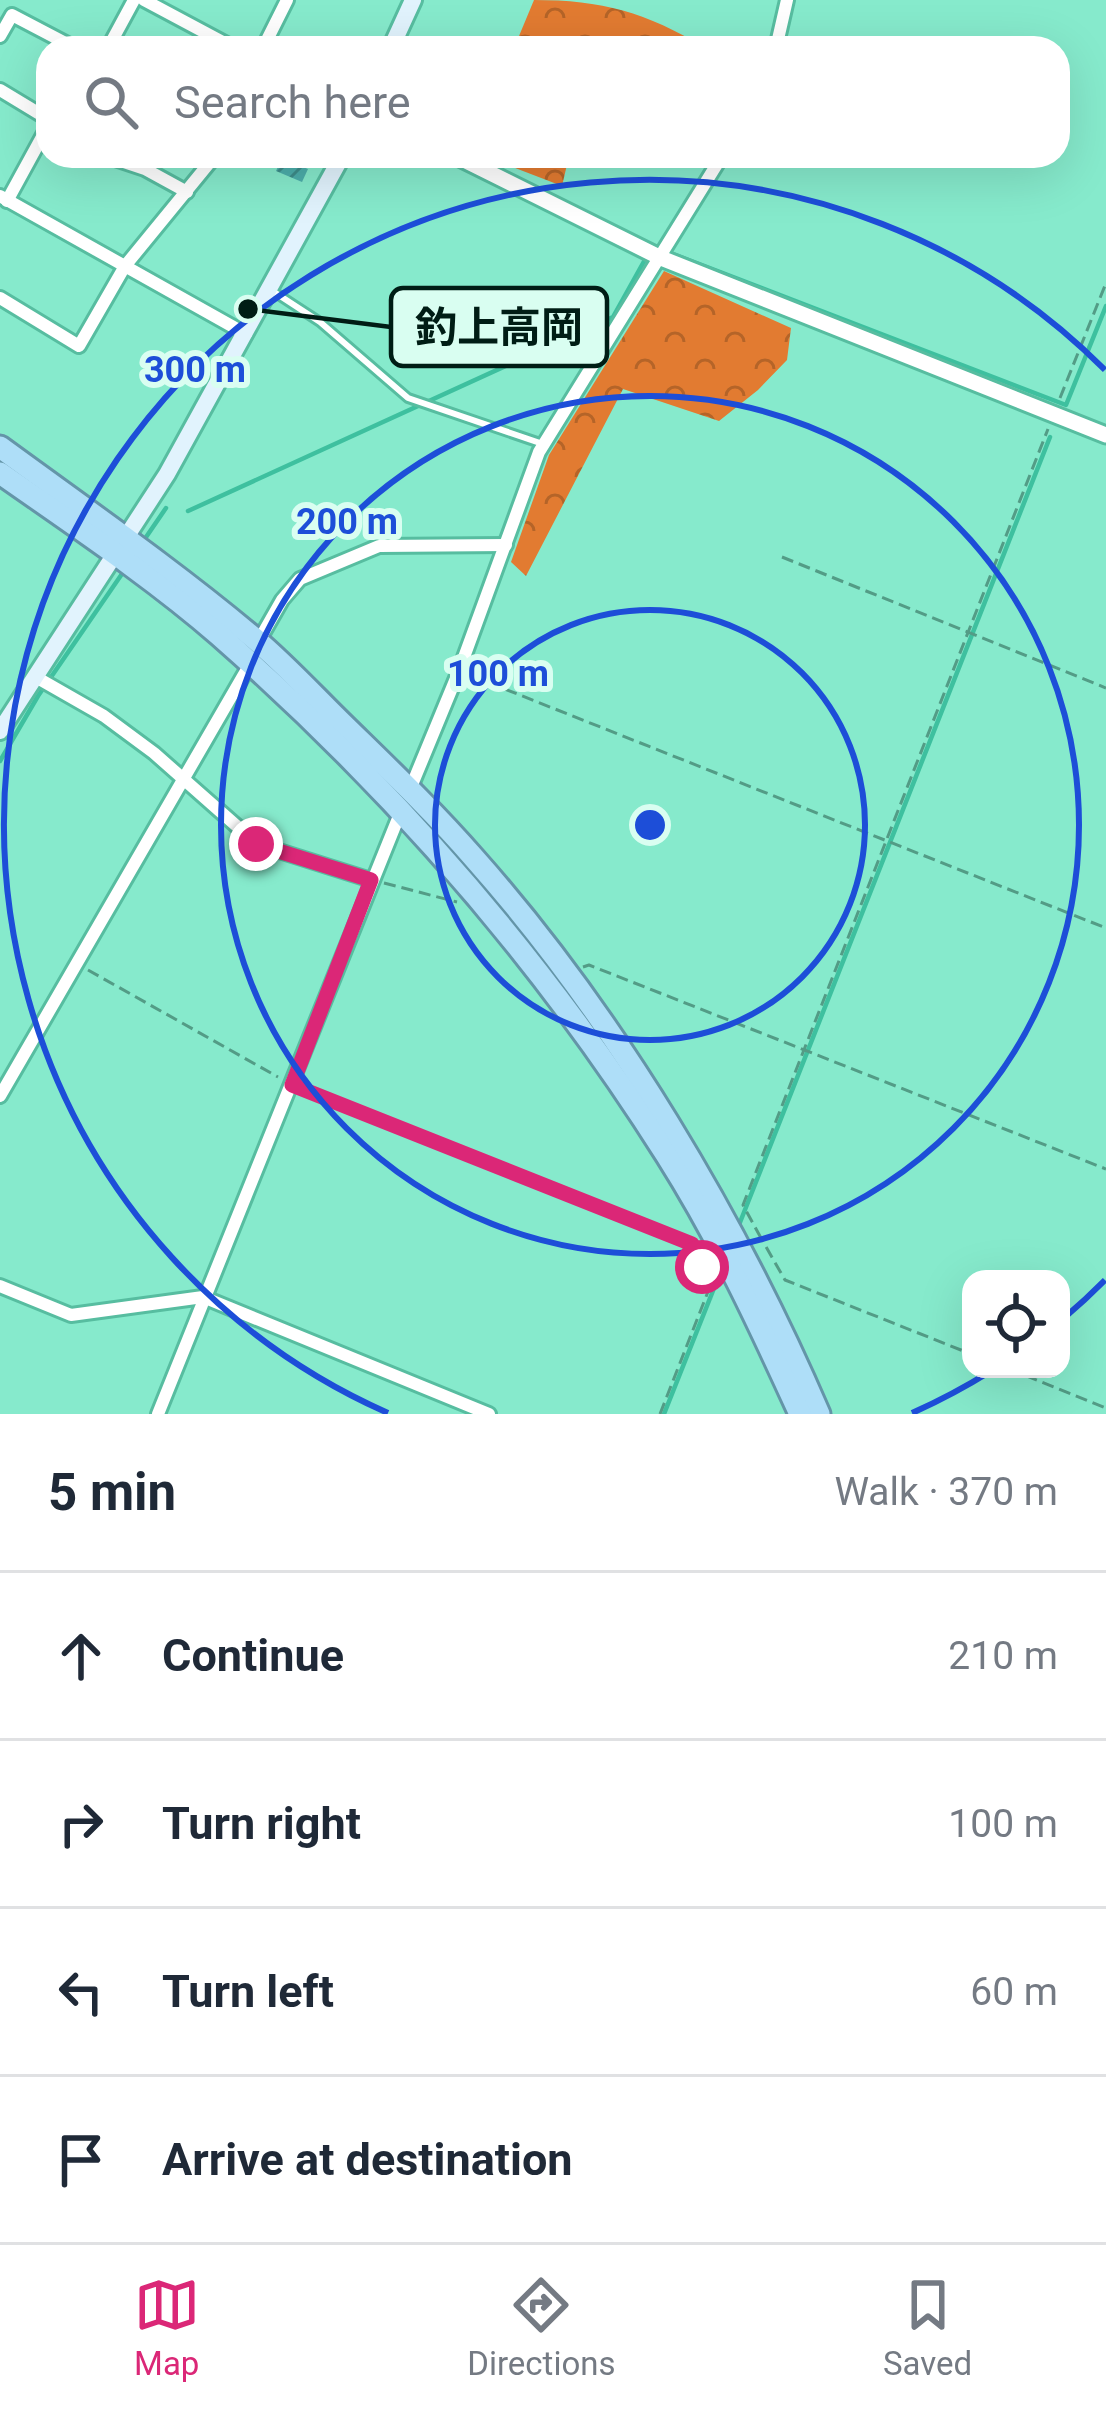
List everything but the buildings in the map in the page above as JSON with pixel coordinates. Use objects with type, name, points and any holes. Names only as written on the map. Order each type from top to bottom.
[{"type":"highway","points":[[0,446],[121,546],[250,664],[443,854],[605,1062],[732,1252],[819,1414]]},
{"type":"highway","points":[[0,473],[121,546],[258,642],[476,860],[566,973],[681,1144],[800,1414]]},
{"type":"main road","points":[[396,36],[413,0]]},
{"type":"main road","points":[[0,731],[121,546],[271,290],[336,168]]},
{"type":"street","points":[[116,36],[139,0],[212,36]]},
{"type":"street","points":[[171,14],[178,0]]},
{"type":"street","points":[[268,36],[287,0]]},
{"type":"street","points":[[779,36],[787,0]]},
{"type":"street","points":[[0,37],[12,15],[52,36]]},
{"type":"street","points":[[0,90],[36,115]]},
{"type":"street","points":[[36,143],[4,198],[246,334]]},
{"type":"street","points":[[157,168],[187,192]]},
{"type":"street","points":[[0,298],[79,346],[125,266],[206,168]]},
{"type":"street","points":[[480,168],[661,258],[1106,435]]},
{"type":"street","points":[[158,1414],[459,671],[544,445],[715,168]]},
{"type":"street","points":[[258,642],[281,600],[300,579],[380,546],[506,545]]},
{"type":"street","points":[[0,1096],[250,664]]},
{"type":"street","points":[[34,676],[104,716],[183,775],[256,844],[371,880]]},
{"type":"street","points":[[0,1286],[71,1315],[203,1297],[489,1414]]},
{"type":"lane","points":[[271,290],[320,322],[408,398],[544,445]]},
{"type":"path","points":[[962,1350],[785,1280],[743,1205],[1106,283]]},
{"type":"path","points":[[782,556],[1106,688]]},
{"type":"path","points":[[459,671],[1106,928]]},
{"type":"path","points":[[371,880],[488,909]]},
{"type":"path","points":[[76,964],[292,1085],[692,1244],[711,1284],[660,1414]]},
{"type":"path","points":[[566,973],[589,965],[1106,1169]]},
{"type":"path","points":[[702,1267],[761,1238]]},
{"type":"path","points":[[1031,1378],[1106,1408]]},
{"type":"green space","points":[[534,0],[623,10],[683,36],[519,36]]},
{"type":"green space","points":[[515,168],[566,168],[562,186]]},
{"type":"green space","points":[[664,271],[791,328],[787,360],[719,421],[623,389],[526,576],[511,562],[549,455]]},
{"type":"waterway","points":[[652,246],[1066,405],[1106,306]]},
{"type":"waterway","points":[[188,511],[613,317],[647,256]]},
{"type":"waterway","points":[[737,1230],[1050,437]]},
{"type":"waterway","points":[[142,543],[166,508]]},
{"type":"waterway","points":[[0,761],[38,696],[126,568]]},
{"type":"waterway","points":[[664,1414],[722,1268]]},
{"type":"place","name":"釣上高岡","points":[[248,309]]},
{"type":"route","points":[[256,844],[371,880],[292,1085],[692,1244],[702,1267]]}]
